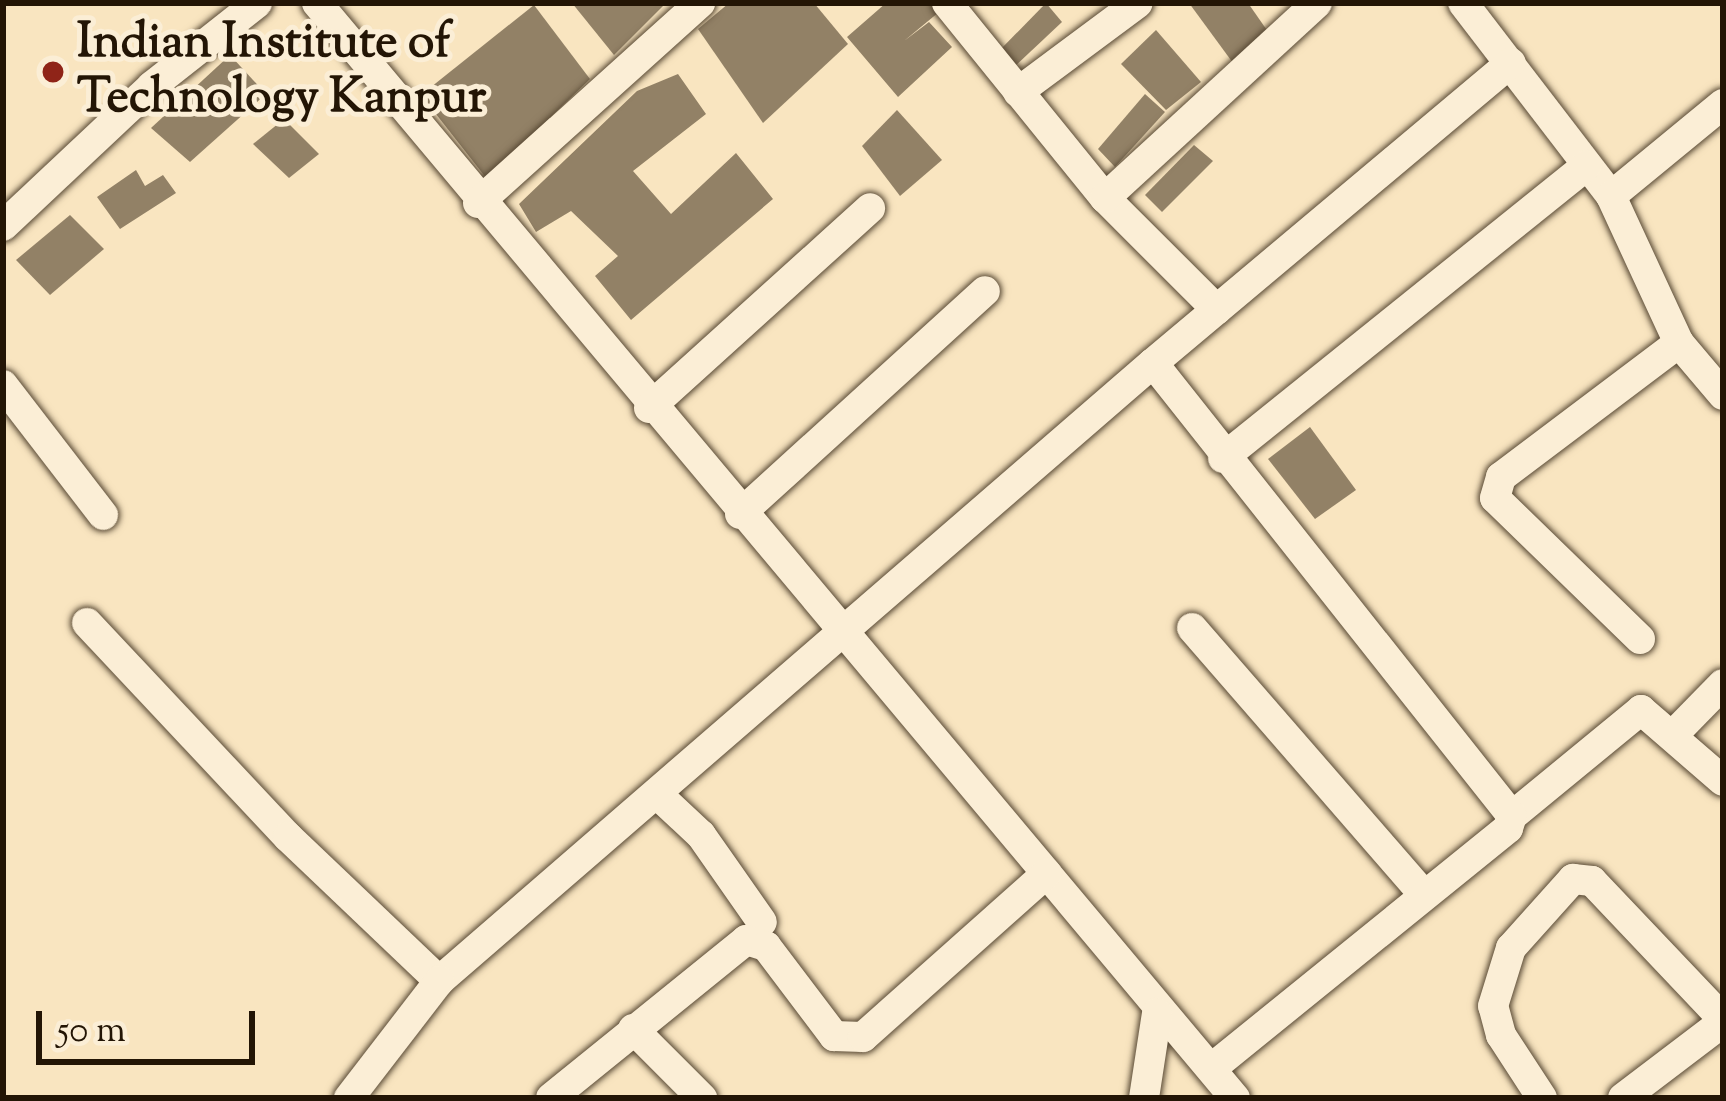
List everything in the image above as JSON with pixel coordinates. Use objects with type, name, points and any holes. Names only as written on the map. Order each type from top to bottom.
[{"type":"street","points":[[3,226],[152,86],[257,3]]},
{"type":"street","points":[[317,3],[650,408],[1047,874],[1157,1013],[1235,1098]]},
{"type":"street","points":[[478,202],[700,3]]},
{"type":"street","points":[[946,3],[1105,199],[1216,310]]},
{"type":"street","points":[[1018,92],[1138,3]]},
{"type":"street","points":[[1105,199],[1317,3]]},
{"type":"street","points":[[1463,3],[1611,196],[1679,343],[1723,395]]},
{"type":"street","points":[[349,1098],[439,981],[1153,363],[1510,63]]},
{"type":"street","points":[[1611,196],[1723,104]]},
{"type":"street","points":[[1223,458],[1588,165]]},
{"type":"street","points":[[650,408],[870,208]]},
{"type":"street","points":[[740,514],[985,291]]},
{"type":"street","points":[[1640,639],[1495,498],[1501,477],[1679,343]]},
{"type":"street","points":[[1153,363],[1223,458],[1512,817]]},
{"type":"street","points":[[3,385],[103,515]]},
{"type":"street","points":[[87,623],[288,837],[439,981]]},
{"type":"street","points":[[1192,628],[1420,891]]},
{"type":"street","points":[[1673,735],[1723,684]]},
{"type":"street","points":[[1212,1068],[1420,891],[1508,828],[1512,817],[1641,710],[1723,782]]},
{"type":"street","points":[[657,794],[701,836],[762,922]]},
{"type":"street","points":[[551,1098],[730,948],[752,939],[834,1036],[850,1042],[882,1027],[1047,874]]},
{"type":"street","points":[[1542,1098],[1501,1035],[1493,1006],[1510,948],[1573,879],[1592,881],[1720,1030],[1624,1098]]},
{"type":"street","points":[[1144,1098],[1157,1013]]},
{"type":"street","points":[[633,1029],[702,1098]]},
{"type":"building","points":[[572,3],[666,3],[614,55]]},
{"type":"building","points":[[729,3],[814,3],[848,44],[763,123],[698,29]]},
{"type":"building","points":[[886,3],[930,3],[939,12],[904,41],[929,22],[952,47],[898,97],[847,37]]},
{"type":"building","points":[[1046,3],[1062,22],[1014,67],[998,52]]},
{"type":"building","points":[[1189,3],[1248,3],[1271,36],[1233,63]]},
{"type":"building","points":[[534,5],[590,79],[487,179],[421,95]]},
{"type":"building","points":[[1156,30],[1201,82],[1166,110],[1121,64]]},
{"type":"building","points":[[230,55],[266,94],[190,162],[151,128]]},
{"type":"building","points":[[678,74],[706,114],[633,171],[671,214],[736,153],[773,199],[631,320],[595,276],[618,256],[571,211],[536,232],[519,204],[637,91]]},
{"type":"building","points":[[1145,94],[1165,112],[1115,167],[1098,149]]},
{"type":"building","points":[[897,110],[942,160],[900,196],[862,146]]},
{"type":"building","points":[[284,119],[319,154],[289,178],[253,144]]},
{"type":"building","points":[[1194,145],[1213,161],[1162,212],[1145,195]]},
{"type":"building","points":[[136,170],[145,186],[163,175],[176,193],[120,229],[97,197]]},
{"type":"building","points":[[70,215],[104,249],[50,295],[16,260]]},
{"type":"building","points":[[1310,427],[1356,490],[1315,519],[1268,459]]},
{"type":"place","name":"Indian Institute of Technology Kanpur","points":[[53,72]]}]
